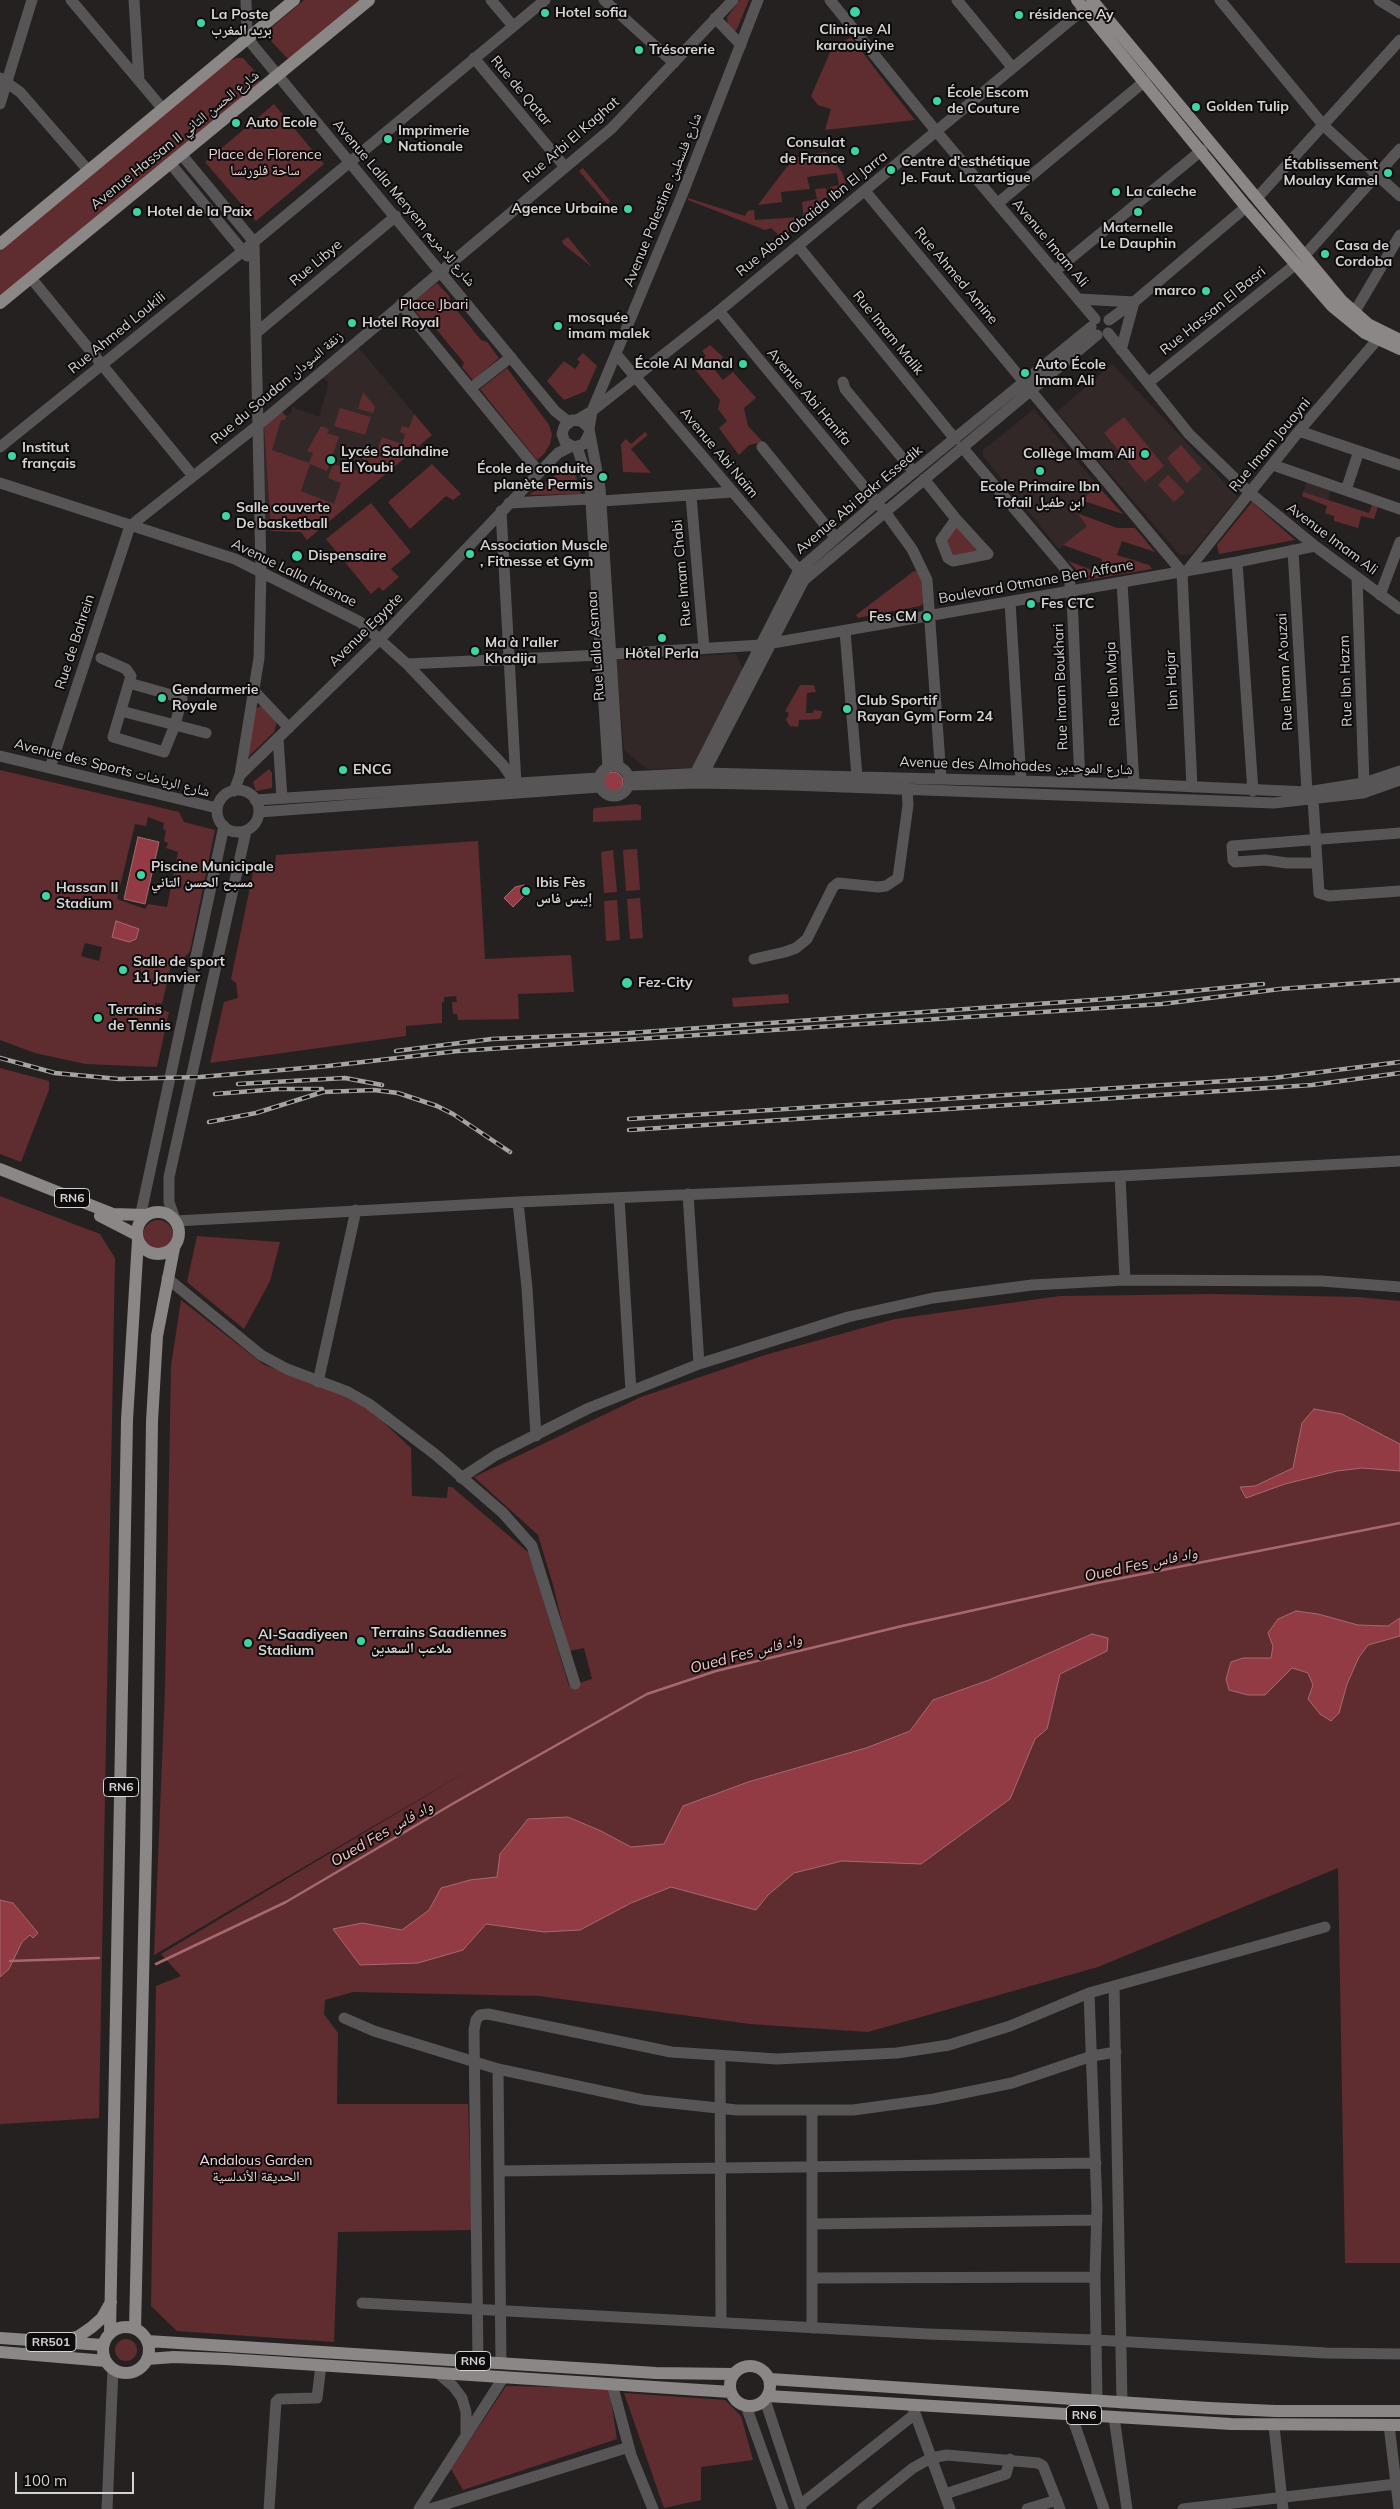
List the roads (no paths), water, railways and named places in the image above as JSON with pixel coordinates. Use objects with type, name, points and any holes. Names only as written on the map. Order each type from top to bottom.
[{"type":"main road","points":[[0,244],[294,0]]},
{"type":"main road","name":"Avenue Hassan II شارع الحسن الثاني","points":[[0,303],[369,0]]},
{"type":"main road","points":[[1088,2],[1145,81],[1202,150],[1252,203]]},
{"type":"main road","points":[[1088,2],[1301,260],[1354,313],[1368,324],[1400,340]]},
{"type":"main road","points":[[1301,260],[1342,316],[1377,340],[1400,349]]},
{"type":"main road","name":"RN6","points":[[0,1169],[140,1225]]},
{"type":"main road","name":"RN6","points":[[0,1177],[111,1220],[140,1225],[162,1212],[176,1220],[180,1234],[174,1248],[167,1278],[157,1336],[152,1421],[146,1849],[135,2329]]},
{"type":"main road","name":"RN6","points":[[140,1225],[145,1250],[157,1254],[169,1252],[174,1248]]},
{"type":"main road","name":"RN6","points":[[103,2345],[110,2333],[112,2300],[126,1449],[130,1354],[140,1225]]},
{"type":"main road","points":[[59,2343],[80,2336],[92,2327],[102,2318],[112,2300]]},
{"type":"main road","points":[[110,2333],[122,2327],[135,2329],[147,2341],[147,2359]]},
{"type":"main road","name":"RR501","points":[[0,2338],[103,2345]]},
{"type":"main road","name":"RN6","points":[[147,2341],[656,2373],[733,2374],[745,2366],[753,2365],[766,2372],[770,2379],[1122,2403],[1275,2411],[1400,2410]]},
{"type":"main road","points":[[103,2345],[110,2365]]},
{"type":"main road","name":"RR501","points":[[0,2352],[110,2365]]},
{"type":"main road","name":"RN6","points":[[110,2365],[130,2372],[140,2368],[147,2359],[174,2357],[731,2392]]},
{"type":"main road","points":[[733,2374],[730,2383],[731,2392],[740,2403],[746,2406]]},
{"type":"main road","points":[[767,2398],[770,2379]]},
{"type":"main road","name":"RN6","points":[[746,2406],[753,2406],[767,2398],[913,2409],[1071,2414],[1274,2426],[1395,2425]]},
{"type":"street","points":[[0,104],[4,80],[32,0]]},
{"type":"street","points":[[72,0],[162,108]]},
{"type":"street","points":[[134,0],[139,80]]},
{"type":"street","points":[[246,0],[247,38]]},
{"type":"street","points":[[491,0],[513,26]]},
{"type":"street","name":"Rue Ahmed Loukili","points":[[0,447],[254,242],[545,0]]},
{"type":"street","points":[[604,0],[674,63]]},
{"type":"street","name":"Avenue Palestine شارع فلسطين","points":[[589,432],[592,411],[758,0]]},
{"type":"street","name":"Avenue Imam Ali","points":[[830,0],[936,131],[1078,299],[1098,329],[1121,350],[1189,434],[1250,493],[1315,546],[1400,609]]},
{"type":"street","points":[[957,0],[1012,68]]},
{"type":"street","points":[[1220,0],[1324,126],[1400,196]]},
{"type":"street","points":[[1379,0],[1400,12]]},
{"type":"street","name":"Rue Arbi El Kaghat","points":[[441,270],[612,128],[730,1]]},
{"type":"street","name":"Rue Abou Obaida Ibn El Jarra","points":[[592,411],[798,246],[1012,68],[1088,2]]},
{"type":"street","points":[[715,18],[741,45]]},
{"type":"street","name":"Avenue Lalla Meryem شارع للا مريم","points":[[247,38],[441,270],[568,427]]},
{"type":"street","points":[[1098,329],[1111,328],[1109,320],[1134,302],[1252,203],[1324,126],[1400,40]]},
{"type":"street","name":"Rue de Qatar","points":[[474,58],[565,167]]},
{"type":"street","points":[[4,80],[26,97],[88,170]]},
{"type":"street","points":[[998,203],[1145,81]]},
{"type":"street","name":"Rue Hassan El Basri","points":[[1148,382],[1301,260],[1400,149]]},
{"type":"street","points":[[1055,271],[1202,150]]},
{"type":"street","points":[[182,154],[254,242],[261,571],[259,658],[240,775],[234,791]]},
{"type":"street","points":[[170,163],[254,265]]},
{"type":"street","name":"Rue Ahmed Amine","points":[[865,190],[1185,571]]},
{"type":"street","name":"Rue Libye","points":[[256,333],[396,216]]},
{"type":"street","points":[[1354,313],[1400,235]]},
{"type":"street","name":"Rue Imam Malik","points":[[798,246],[958,443],[1068,572],[1072,591]]},
{"type":"street","name":"Rue du Soudan زنقة السودان","points":[[130,526],[257,426],[441,270]]},
{"type":"street","points":[[31,278],[193,476]]},
{"type":"street","points":[[1078,299],[1134,302]]},
{"type":"street","points":[[1121,350],[1134,302]]},
{"type":"street","points":[[401,304],[472,388],[539,472]]},
{"type":"street","name":"Avenue Abi Hanifa","points":[[718,311],[886,512]]},
{"type":"street","name":"Avenue Abi Bakr Essedik","points":[[699,773],[766,644],[800,570],[916,470],[958,443],[1098,329]]},
{"type":"street","name":"Rue Imam Jouayni","points":[[1185,571],[1299,431],[1377,340]]},
{"type":"street","name":"Avenue Abi Naïm","points":[[616,354],[800,570]]},
{"type":"street","points":[[472,388],[511,357]]},
{"type":"street","points":[[842,383],[848,384],[916,470],[845,389],[842,383]]},
{"type":"street","points":[[568,427],[592,411]]},
{"type":"street","points":[[584,423],[589,432],[584,444],[574,447],[568,427],[584,423]]},
{"type":"street","name":"Avenue Egypte","points":[[240,775],[380,639],[558,453],[568,427]]},
{"type":"street","points":[[1299,431],[1400,465]]},
{"type":"street","name":"Rue Lalla Asmaa","points":[[589,432],[596,500],[613,767]]},
{"type":"street","name":"Avenue Abi Bakr Essedik","points":[[766,644],[804,580],[924,479],[958,443]]},
{"type":"street","name":"Avenue Egypte","points":[[558,453],[574,447]]},
{"type":"street","name":"Rue Lalla Asmaa","points":[[574,447],[596,500]]},
{"type":"street","points":[[762,448],[836,538]]},
{"type":"street","points":[[1346,490],[1359,451]]},
{"type":"street","points":[[1272,465],[1400,509]]},
{"type":"street","points":[[924,479],[956,519]]},
{"type":"street","name":"Avenue Lalla Hasnae","points":[[0,483],[235,559],[360,622],[407,664],[502,765],[516,784]]},
{"type":"street","points":[[516,784],[509,660],[505,507],[733,492]]},
{"type":"street","name":"Rue Imam Chabi","points":[[691,496],[704,648]]},
{"type":"street","points":[[886,512],[912,549],[926,580],[941,778]]},
{"type":"street","name":"Rue de Bahrein","points":[[50,768],[130,526]]},
{"type":"street","points":[[1380,595],[1400,542]]},
{"type":"street","name":"Boulevard Otmane Ben Affane","points":[[509,660],[766,644],[1237,562],[1315,546]]},
{"type":"street","name":"Rue Imam A'ouzai","points":[[1293,550],[1318,888],[1322,895],[1400,890]]},
{"type":"street","points":[[1237,562],[1253,791]]},
{"type":"street","name":"Ibn Hajar","points":[[1185,571],[1192,787]]},
{"type":"street","name":"Rue Ibn Hazm","points":[[1357,578],[1364,784]]},
{"type":"street","name":"Rue Ibn Maja","points":[[1122,582],[1134,784]]},
{"type":"street","name":"Rue Imam Boukhari","points":[[1072,591],[1080,782]]},
{"type":"street","points":[[1010,602],[1021,781]]},
{"type":"street","points":[[846,630],[857,777]]},
{"type":"street","points":[[101,658],[126,669],[131,676],[113,737],[161,752],[165,750],[175,725],[182,698],[129,683]]},
{"type":"street","points":[[407,664],[509,660]]},
{"type":"street","points":[[254,691],[289,728]]},
{"type":"street","points":[[121,711],[206,732]]},
{"type":"street","points":[[278,738],[282,798]]},
{"type":"street","name":"Avenue des Sports شارع الرياضات","points":[[0,756],[217,808]]},
{"type":"street","points":[[258,812],[599,783],[613,767],[625,770],[629,781],[624,793],[614,797],[603,793],[599,783]]},
{"type":"street","name":"Avenue des Almohades شارع الموحدين","points":[[629,781],[1274,803],[1364,784],[1400,771]]},
{"type":"street","name":"Avenue des Almohades شارع الموحدين","points":[[629,781],[699,773],[941,778],[1134,784],[1310,796],[1363,793],[1400,780]]},
{"type":"street","points":[[255,800],[516,784],[599,783]]},
{"type":"street","points":[[754,959],[796,948],[807,939],[833,887],[838,883],[878,887],[886,886],[898,878],[908,805],[907,789]]},
{"type":"street","points":[[234,791],[247,793],[255,800],[258,812],[255,823],[246,830],[234,831],[224,826],[219,819],[217,808],[223,796],[234,791]]},
{"type":"street","points":[[140,1225],[224,826]]},
{"type":"street","points":[[246,830],[169,1177],[169,1202],[176,1220],[518,1202],[1120,1176],[1400,1161]]},
{"type":"street","points":[[1316,863],[1287,863],[1265,860],[1235,862],[1232,860],[1231,848],[1234,844],[1400,833]]},
{"type":"street","points":[[1120,1176],[1125,1280]]},
{"type":"street","points":[[688,1194],[699,1364]]},
{"type":"street","points":[[619,1198],[630,1391]]},
{"type":"street","points":[[518,1202],[536,1436]]},
{"type":"street","points":[[318,1382],[356,1210]]},
{"type":"street","points":[[167,1278],[261,1355],[287,1369],[348,1392],[369,1404],[436,1455],[503,1513],[532,1546],[575,1684]]},
{"type":"street","points":[[461,1478],[496,1455],[589,1408],[699,1364],[848,1317],[933,1298],[1032,1285],[1125,1280],[1321,1281],[1400,1287]]},
{"type":"street","points":[[478,2361],[479,2311],[475,2063],[476,2020],[480,2015],[488,2014],[672,2052],[777,2059],[897,2053],[940,2046],[1010,2026],[1088,1992],[1326,1928]]},
{"type":"street","points":[[1114,1986],[1122,2403]]},
{"type":"street","points":[[1088,1992],[1096,2163],[1097,2401]]},
{"type":"street","points":[[344,2018],[374,2031],[498,2069],[643,2100],[720,2109],[853,2110],[934,2099],[1012,2083],[1092,2056],[1116,2052]]},
{"type":"street","points":[[720,2055],[721,2323]]},
{"type":"street","points":[[498,2069],[502,2312],[501,2362]]},
{"type":"street","points":[[812,2110],[812,2328]]},
{"type":"street","points":[[499,2172],[1096,2163]]},
{"type":"street","points":[[812,2224],[1097,2220]]},
{"type":"street","points":[[812,2278],[1095,2277]]},
{"type":"street","points":[[362,2303],[812,2328],[1120,2341],[1326,2353],[1400,2354]]},
{"type":"street","points":[[107,2509],[110,2365]]},
{"type":"street","points":[[269,2509],[276,2402],[279,2399],[317,2398],[321,2365]]},
{"type":"street","points":[[439,2374],[453,2386],[462,2398],[466,2412],[466,2434]]},
{"type":"street","points":[[419,2509],[503,2378]]},
{"type":"street","points":[[612,2384],[629,2447],[653,2509]]},
{"type":"street","points":[[767,2398],[800,2507],[913,2409],[950,2509]]},
{"type":"street","points":[[746,2406],[783,2509]]},
{"type":"street","points":[[1071,2414],[1104,2509]]},
{"type":"street","points":[[1114,2417],[1127,2509]]},
{"type":"street","points":[[1395,2425],[1396,2484],[1399,2509]]},
{"type":"street","points":[[1274,2426],[1282,2503]]},
{"type":"street","points":[[430,2509],[629,2447]]},
{"type":"street","points":[[862,2509],[901,2477],[931,2458],[947,2455],[1031,2461],[1043,2466],[1058,2505],[1027,2509]]},
{"type":"street","points":[[945,2494],[1006,2474],[1010,2459]]},
{"type":"street","points":[[1183,2509],[1282,2503],[1396,2484]]},
{"type":"waterway","name":"Oued Fes واد فاس","points":[[156,1964],[286,1902],[454,1803],[647,1694],[716,1671],[902,1626],[1097,1583],[1400,1523]]},
{"type":"waterway","name":"Oued Fes واد فاس","points":[[10,1961],[99,1958]]},
{"type":"railway","points":[[0,1058],[55,1073],[119,1079],[200,1077],[328,1066],[458,1051],[1162,1004],[1280,989],[1400,980]]},
{"type":"railway","points":[[396,1051],[492,1039],[629,1033],[1121,998],[1263,984]]},
{"type":"railway","points":[[629,1119],[1273,1078],[1400,1062]]},
{"type":"railway","points":[[629,1130],[1312,1085],[1400,1073]]},
{"type":"railway","points":[[238,1084],[345,1078],[382,1085]]},
{"type":"railway","points":[[215,1094],[278,1089],[322,1089]]},
{"type":"railway","points":[[209,1122],[256,1113],[323,1092],[374,1090],[398,1093],[437,1106],[453,1114],[510,1152]]},
{"type":"place","name":"Clinique Al karaouiyine","points":[[855,12]]},
{"type":"place","name":"Hotel sofia","points":[[545,13]]},
{"type":"place","name":"résidence Ay","points":[[1019,15]]},
{"type":"place","name":"La Poste بريد المغرب","points":[[201,23]]},
{"type":"place","name":"Trésorerie","points":[[639,50]]},
{"type":"place","name":"École Escom de Couture","points":[[937,101]]},
{"type":"place","name":"Golden Tulip","points":[[1196,107]]},
{"type":"place","name":"Auto Ecole","points":[[236,123]]},
{"type":"place","name":"Imprimerie Nationale","points":[[388,139]]},
{"type":"place","name":"Consulat de France","points":[[855,151]]},
{"type":"place","name":"Centre d'esthétique Je. Faut. Lazartigue","points":[[891,170]]},
{"type":"place","name":"Établissement Moulay Kamel","points":[[1388,173]]},
{"type":"place","name":"La caleche","points":[[1116,192]]},
{"type":"place","name":"Agence Urbaine","points":[[628,209]]},
{"type":"place","name":"Hotel de la Paix","points":[[137,212]]},
{"type":"place","name":"Maternelle Le Dauphin","points":[[1138,212]]},
{"type":"place","name":"Casa de Cordoba","points":[[1325,254]]},
{"type":"place","name":"marco","points":[[1206,291]]},
{"type":"place","name":"Hotel Royal","points":[[352,323]]},
{"type":"place","name":"mosquée imam malek","points":[[558,326]]},
{"type":"place","name":"École Al Manal","points":[[743,364]]},
{"type":"place","name":"Auto École Imam Ali","points":[[1025,373]]},
{"type":"place","name":"Collège Imam Ali","points":[[1145,454]]},
{"type":"place","name":"Institut français","points":[[12,456]]},
{"type":"place","name":"Lycée Salahdine El Youbi","points":[[331,460]]},
{"type":"place","name":"Ecole Primaire Ibn Tofail ابن طفيل","points":[[1040,471]]},
{"type":"place","name":"École de conduite planète Permis","points":[[603,477]]},
{"type":"place","name":"Salle couverte De basketball","points":[[226,516]]},
{"type":"place","name":"Association Muscle , Fitnesse et Gym","points":[[470,554]]},
{"type":"place","name":"Dispensaire","points":[[297,556]]},
{"type":"place","name":"Fes CTC","points":[[1031,604]]},
{"type":"place","name":"Fes CM","points":[[927,617]]},
{"type":"place","name":"Hôtel Perla","points":[[662,638]]},
{"type":"place","name":"Ma à l'aller Khadija","points":[[475,651]]},
{"type":"place","name":"Gendarmerie Royale","points":[[162,698]]},
{"type":"place","name":"Club Sportif Rayan Gym Form 24","points":[[847,709]]},
{"type":"place","name":"ENCG","points":[[343,770]]},
{"type":"place","name":"Piscine Municipale مسبح الحسن التاني","points":[[141,875]]},
{"type":"place","name":"Ibis Fès إيبس فاس","points":[[526,891]]},
{"type":"place","name":"Hassan II Stadium","points":[[46,896]]},
{"type":"place","name":"Salle de sport 11 Janvier","points":[[123,970]]},
{"type":"place","name":"Fez-City","points":[[627,983]]},
{"type":"place","name":"Terrains de Tennis","points":[[98,1018]]},
{"type":"place","name":"Terrains Saadiennes ملاعب السعدين","points":[[361,1641]]},
{"type":"place","name":"Al-Saadiyeen Stadium","points":[[248,1643]]},
{"type":"park label","name":"Place de Florence ساحة فلورنسا","points":[[265,164]]},
{"type":"park label","name":"Place Jbari","points":[[434,305]]},
{"type":"park label","name":"Andalous Garden الحديقة الأندلسية","points":[[256,2170]]}]
